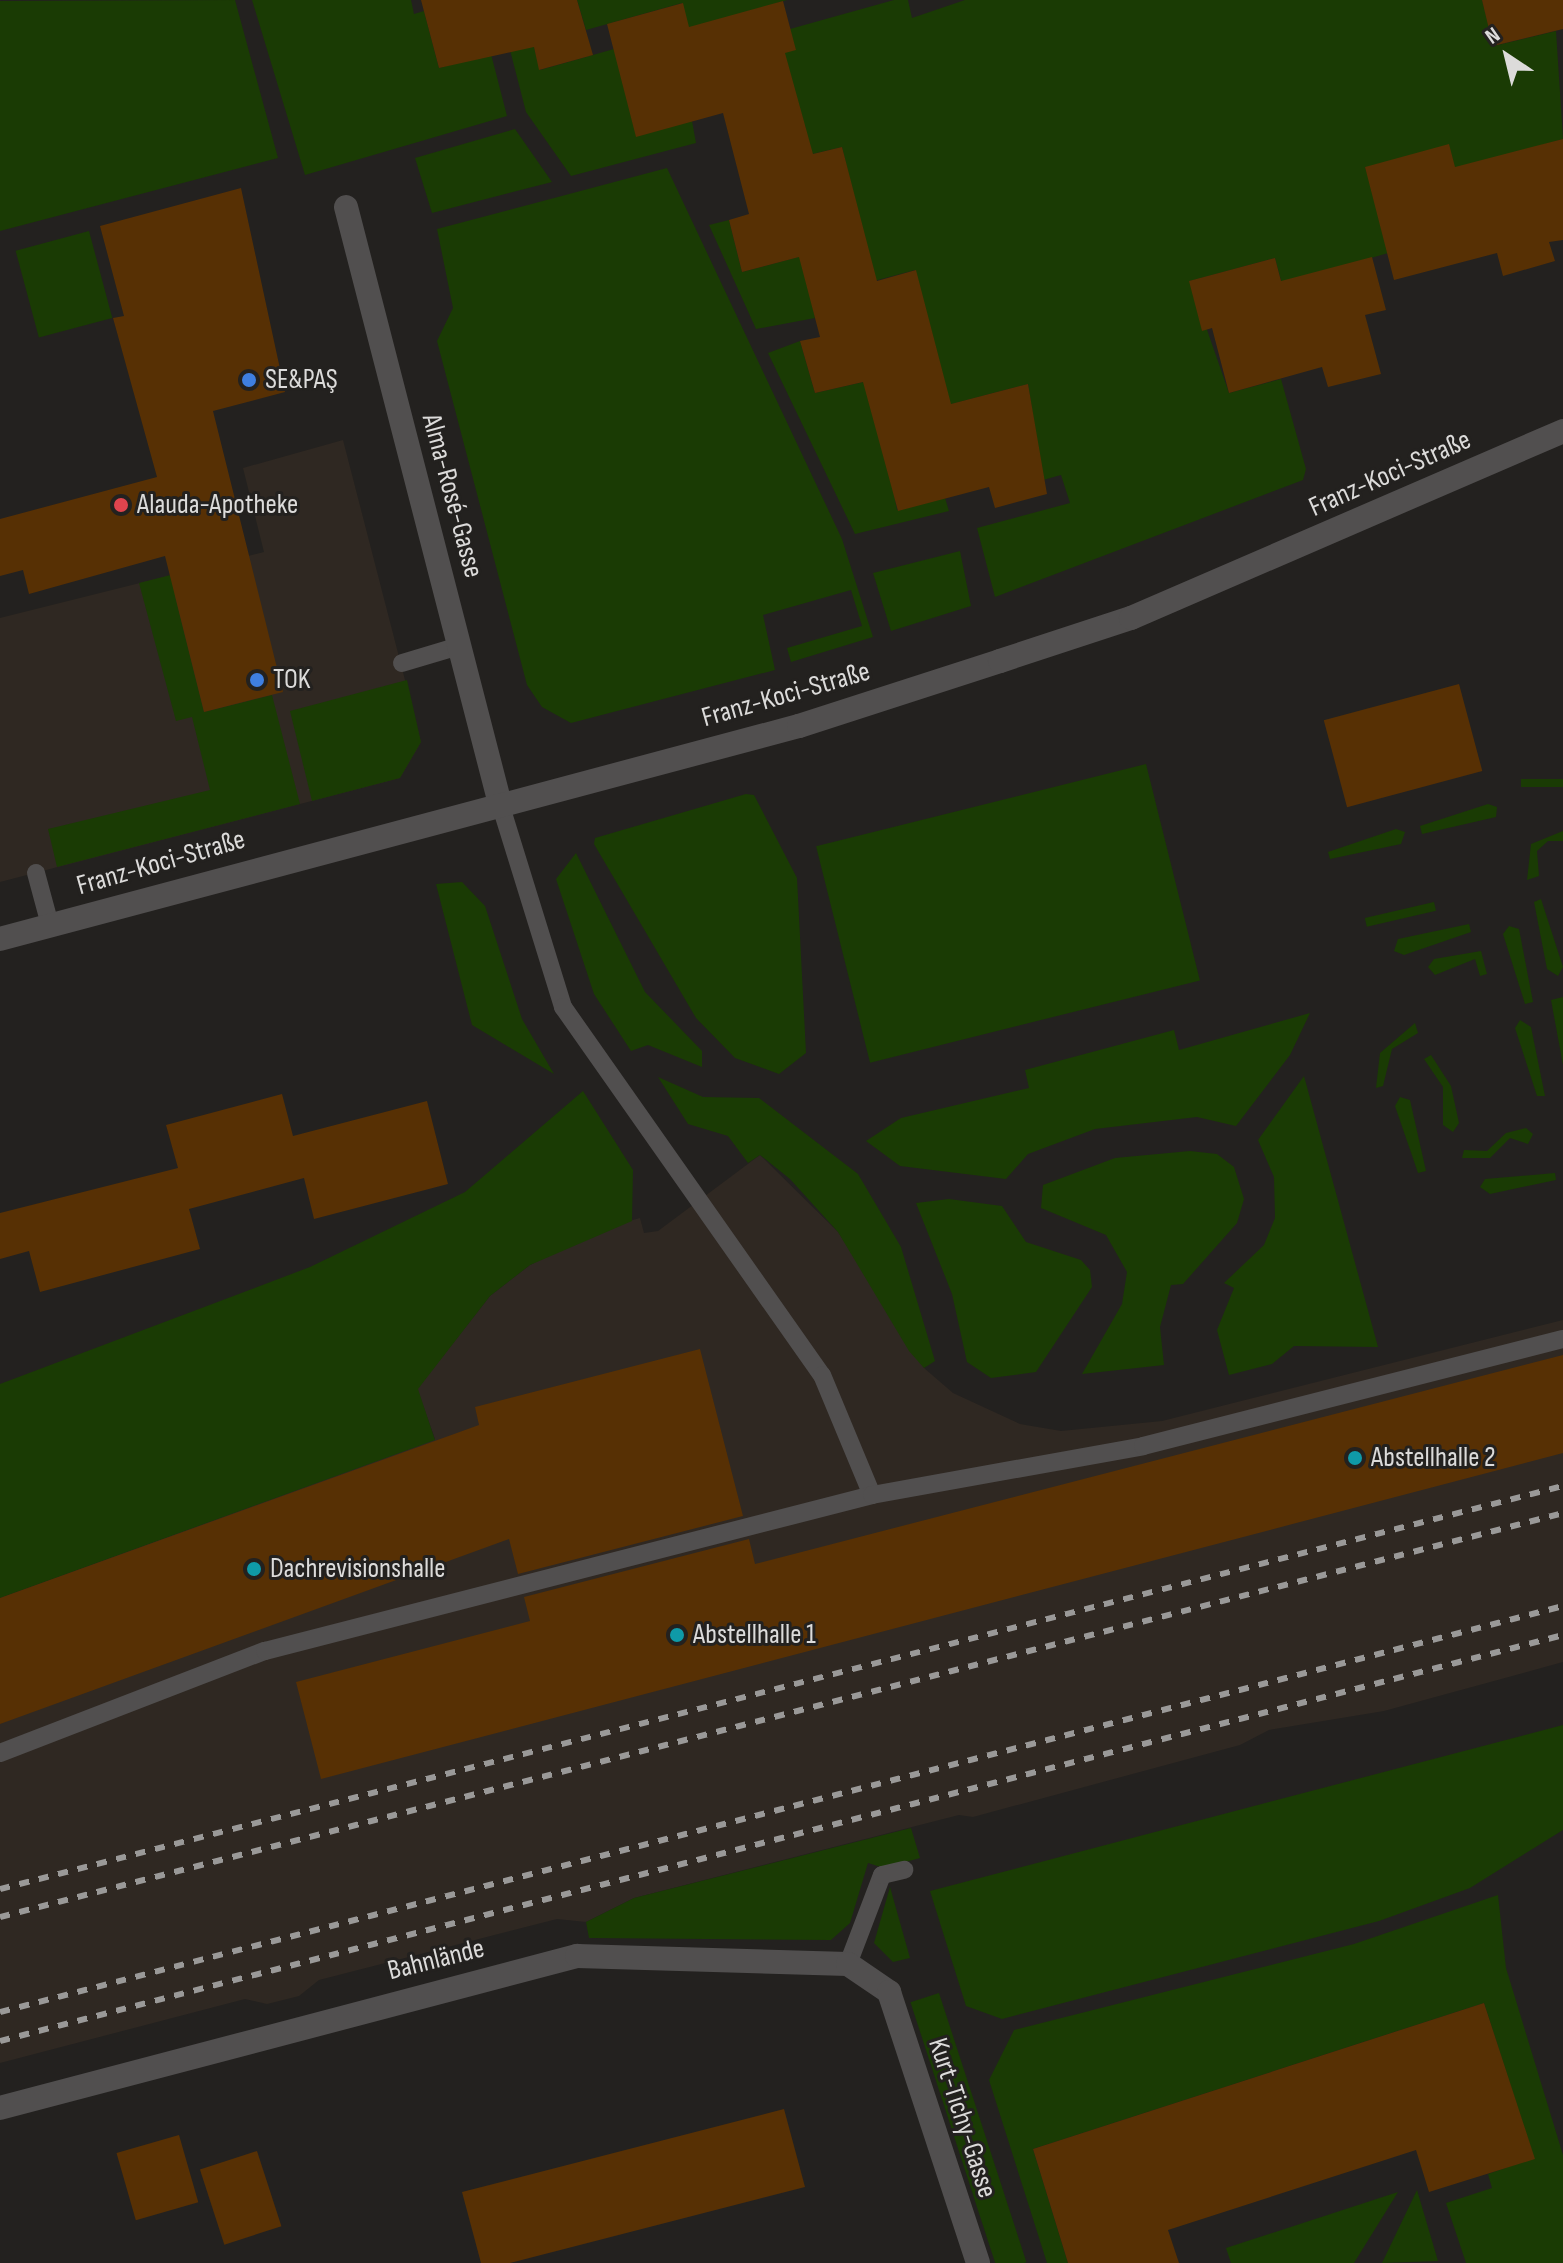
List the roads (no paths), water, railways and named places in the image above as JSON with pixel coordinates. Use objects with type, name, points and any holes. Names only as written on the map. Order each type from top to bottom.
[{"type":"street","name":"Alma-Rosé-Gasse","points":[[346,207],[499,800]]},
{"type":"street","name":"Franz-Koci-Straße","points":[[0,939],[499,800],[799,726],[1131,618],[1563,431]]},
{"type":"street","name":"Bahnlände","points":[[0,2108],[577,1956],[848,1964]]},
{"type":"street","name":"Kurt-Tichy-Gasse","points":[[848,1964],[889,1992],[978,2263]]},
{"type":"lane","points":[[402,663],[459,646]]},
{"type":"lane","points":[[499,800],[563,1007],[822,1375],[872,1495]]},
{"type":"lane","points":[[36,873],[50,925]]},
{"type":"lane","points":[[0,1753],[265,1651],[872,1495],[1143,1446],[1563,1339]]},
{"type":"lane","points":[[848,1964],[882,1875],[904,1870]]},
{"type":"railway","points":[[0,1889],[1563,1486]]},
{"type":"railway","points":[[0,1917],[1563,1513]]},
{"type":"railway","points":[[0,2012],[1563,1606]]},
{"type":"railway","points":[[0,2041],[1563,1635]]},
{"type":"place","name":"SE&PAŞ","points":[[249,380]]},
{"type":"place","name":"Alauda-Apotheke","points":[[121,505]]},
{"type":"place","name":"TOK","points":[[257,680]]},
{"type":"place","name":"Abstellhalle 2","points":[[1355,1458]]},
{"type":"place","name":"Dachrevisionshalle","points":[[254,1569]]},
{"type":"place","name":"Abstellhalle 1","points":[[677,1635]]}]
